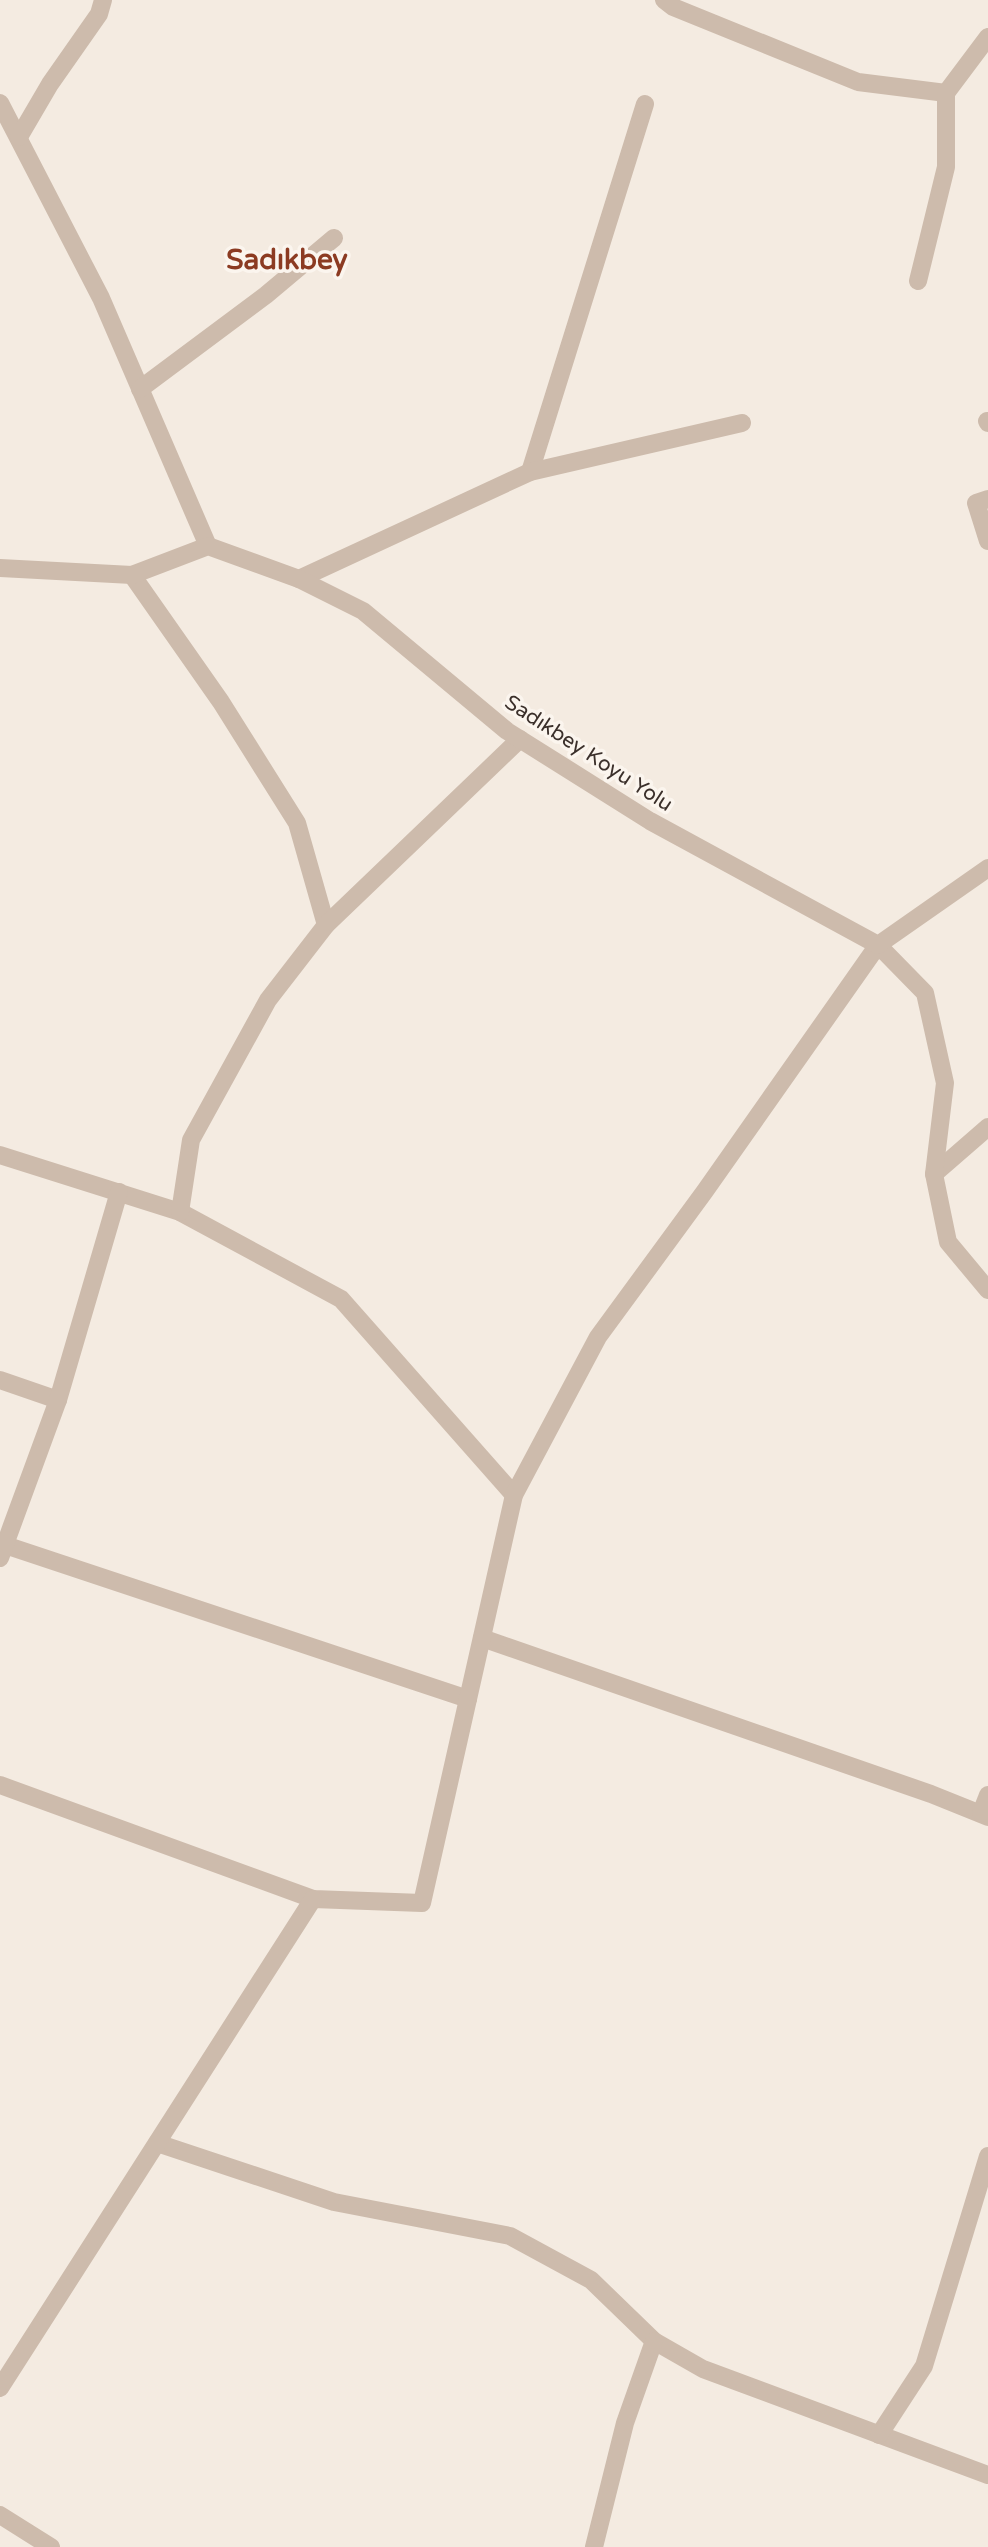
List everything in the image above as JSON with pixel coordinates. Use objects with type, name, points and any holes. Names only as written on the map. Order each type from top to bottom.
[{"type":"street","points":[[19,137],[50,84],[99,14],[103,0]]},
{"type":"street","points":[[664,0],[673,7],[735,34],[858,82],[946,93]]},
{"type":"street","points":[[918,281],[946,167],[946,93],[988,37]]},
{"type":"street","points":[[0,103],[101,298],[208,546],[132,575],[0,568]]},
{"type":"street","points":[[530,472],[645,104]]},
{"type":"street","points":[[140,390],[266,295],[334,238]]},
{"type":"street","points":[[299,579],[530,472],[742,423]]},
{"type":"street","points":[[988,499],[976,503],[988,541]]},
{"type":"street","name":"Sadıkbey Koyu Yolu","points":[[208,546],[299,579],[363,611],[507,731],[650,821],[877,944],[925,993],[945,1083],[934,1174],[948,1242],[988,1290]]},
{"type":"street","points":[[132,575],[221,702],[297,823],[326,925]]},
{"type":"street","points":[[180,1212],[191,1140],[268,1000],[326,925],[520,739]]},
{"type":"street","points":[[0,1785],[313,1899],[422,1903],[514,1495],[598,1337],[705,1191],[877,944],[988,868]]},
{"type":"street","points":[[934,1174],[988,1127]]},
{"type":"street","points":[[0,1155],[180,1212],[341,1299],[514,1495]]},
{"type":"street","points":[[120,1192],[58,1400],[3,1551],[468,1699]]},
{"type":"street","points":[[0,1380],[58,1400]]},
{"type":"street","points":[[482,1638],[931,1794],[984,1815],[988,1795]]},
{"type":"street","points":[[0,2388],[313,1899]]},
{"type":"street","points":[[157,2143],[334,2202],[510,2236],[591,2280],[654,2340],[703,2370],[988,2475]]},
{"type":"street","points":[[879,2435],[923,2366],[988,2156]]},
{"type":"street","points":[[594,2547],[625,2423],[654,2340]]},
{"type":"street","points":[[0,2515],[51,2547]]},
{"type":"district","name":"Sadıkbey","points":[[287,259]]}]
